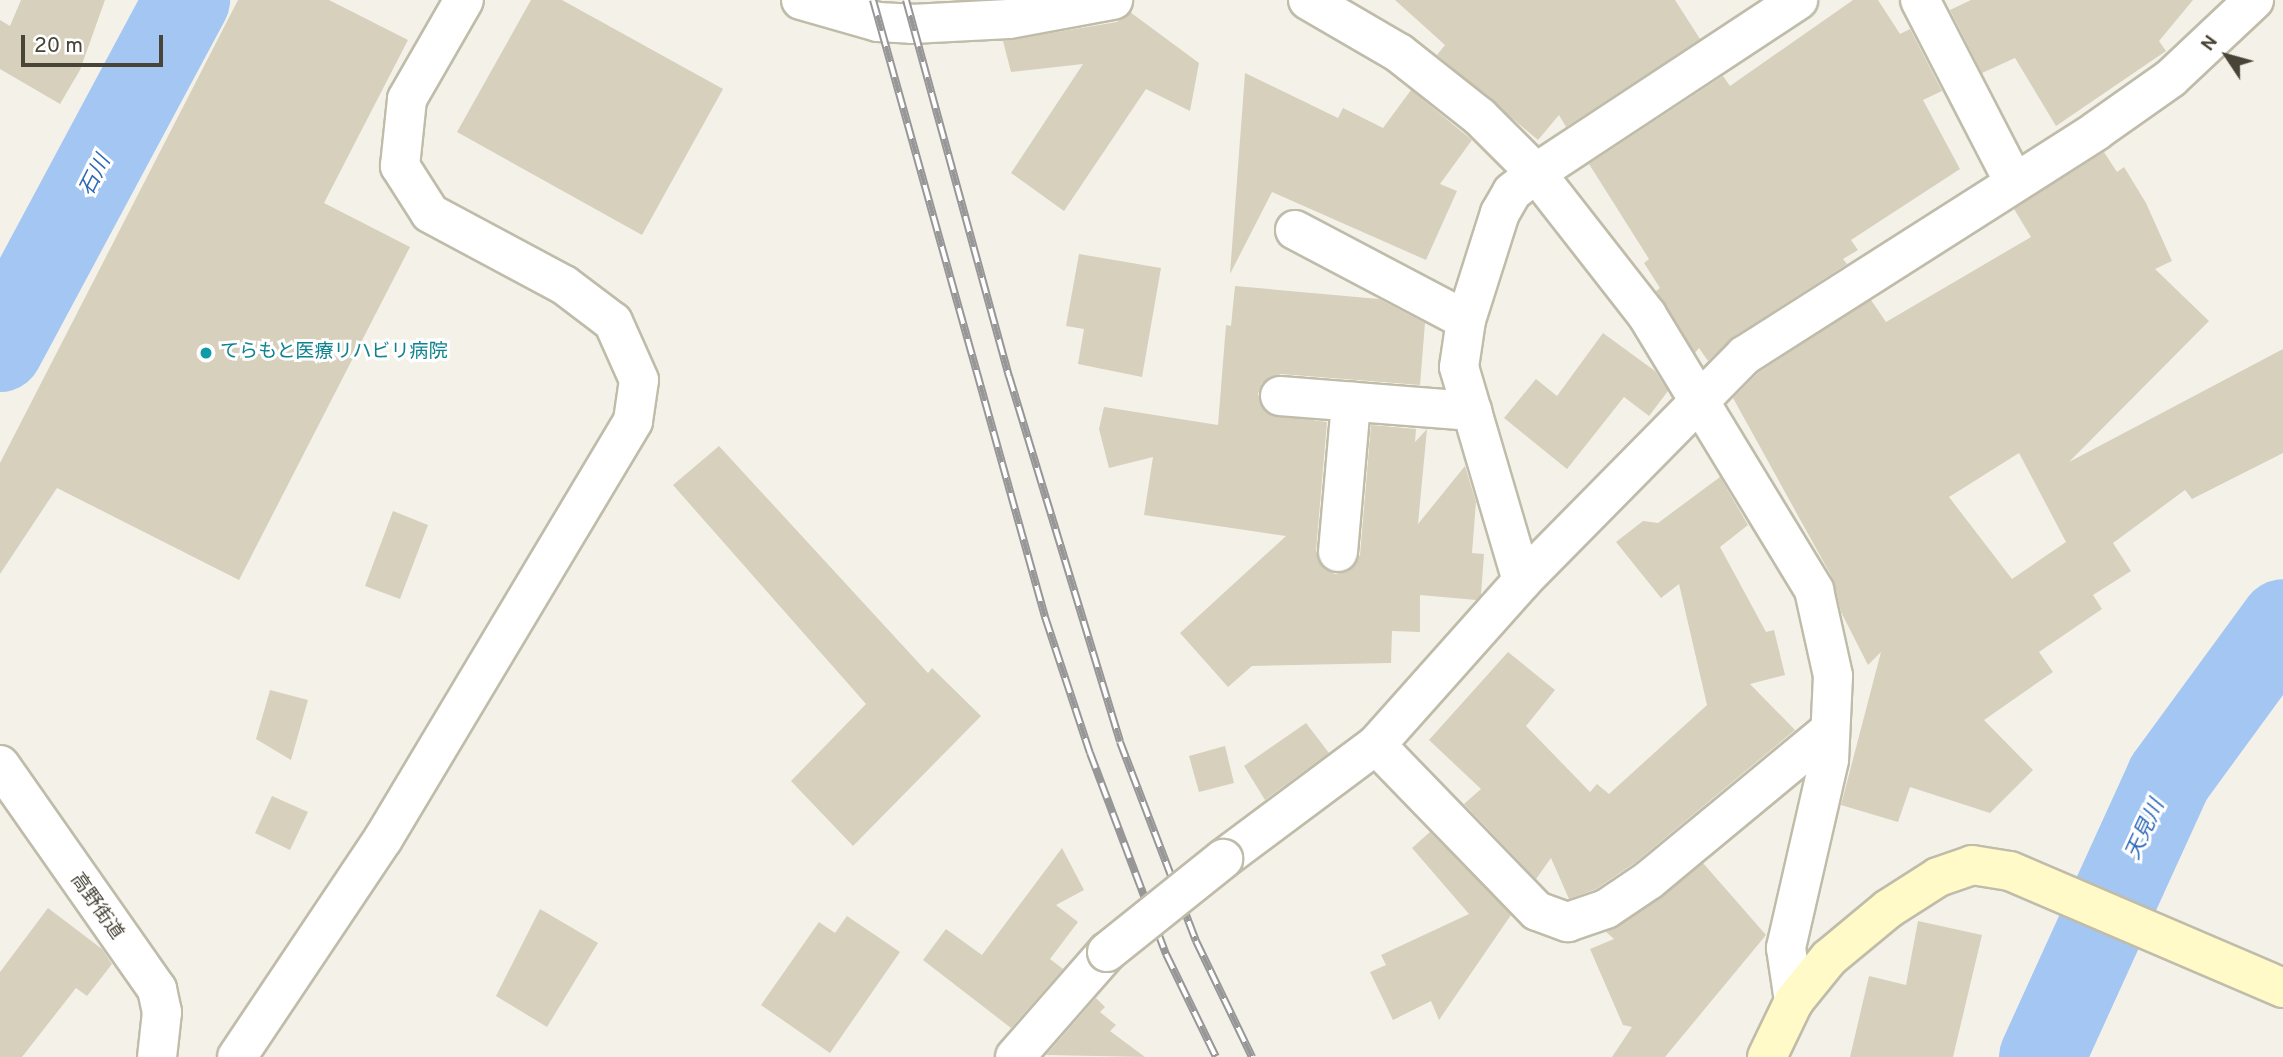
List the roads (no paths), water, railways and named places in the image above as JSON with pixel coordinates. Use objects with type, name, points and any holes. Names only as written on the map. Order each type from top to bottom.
[{"type":"street","points":[[237,1057],[383,839],[633,421],[639,380],[613,322],[564,285],[430,213],[400,166],[407,99],[464,0]]},
{"type":"street","points":[[802,0],[868,19],[912,24],[1009,19],[1113,0]]},
{"type":"street","points":[[1308,0],[1399,53],[1480,117],[1536,173],[1647,315],[1701,396],[1814,590],[1833,676],[1829,761],[1786,948],[1794,1001]]},
{"type":"street","points":[[1522,581],[1459,367],[1466,320],[1500,214],[1512,192],[1536,173],[1798,0]]},
{"type":"street","points":[[1920,0],[2013,180]]},
{"type":"street","points":[[1015,1057],[1107,952],[1223,859],[1376,745],[1522,581],[1701,396],[1745,355],[2171,78],[2254,0]]},
{"type":"street","points":[[1295,230],[1466,320]]},
{"type":"street","points":[[1280,396],[1472,411]]},
{"type":"street","points":[[1338,552],[1351,402]]},
{"type":"street","points":[[1376,745],[1537,911],[1568,922],[1606,909],[1649,880],[1830,730]]},
{"type":"street","name":"高野街道","points":[[0,765],[157,989],[162,1012],[157,1057]]},
{"type":"street","points":[[1767,1057],[1794,1001],[1829,958],[1938,877],[1972,865],[2010,871],[2283,988]]},
{"type":"waterway","name":"石川","points":[[0,349],[187,0]]},
{"type":"waterway","name":"天見川","points":[[2042,1057],[2169,778],[2283,622]]},
{"type":"railway","points":[[873,0],[1045,617],[1090,753],[1166,954],[1216,1057]]},
{"type":"railway","points":[[906,0],[1009,376],[1120,742],[1196,941],[1252,1057]]},
{"type":"place","name":"てらもと医療リハビリ病院","points":[[206,353]]}]
